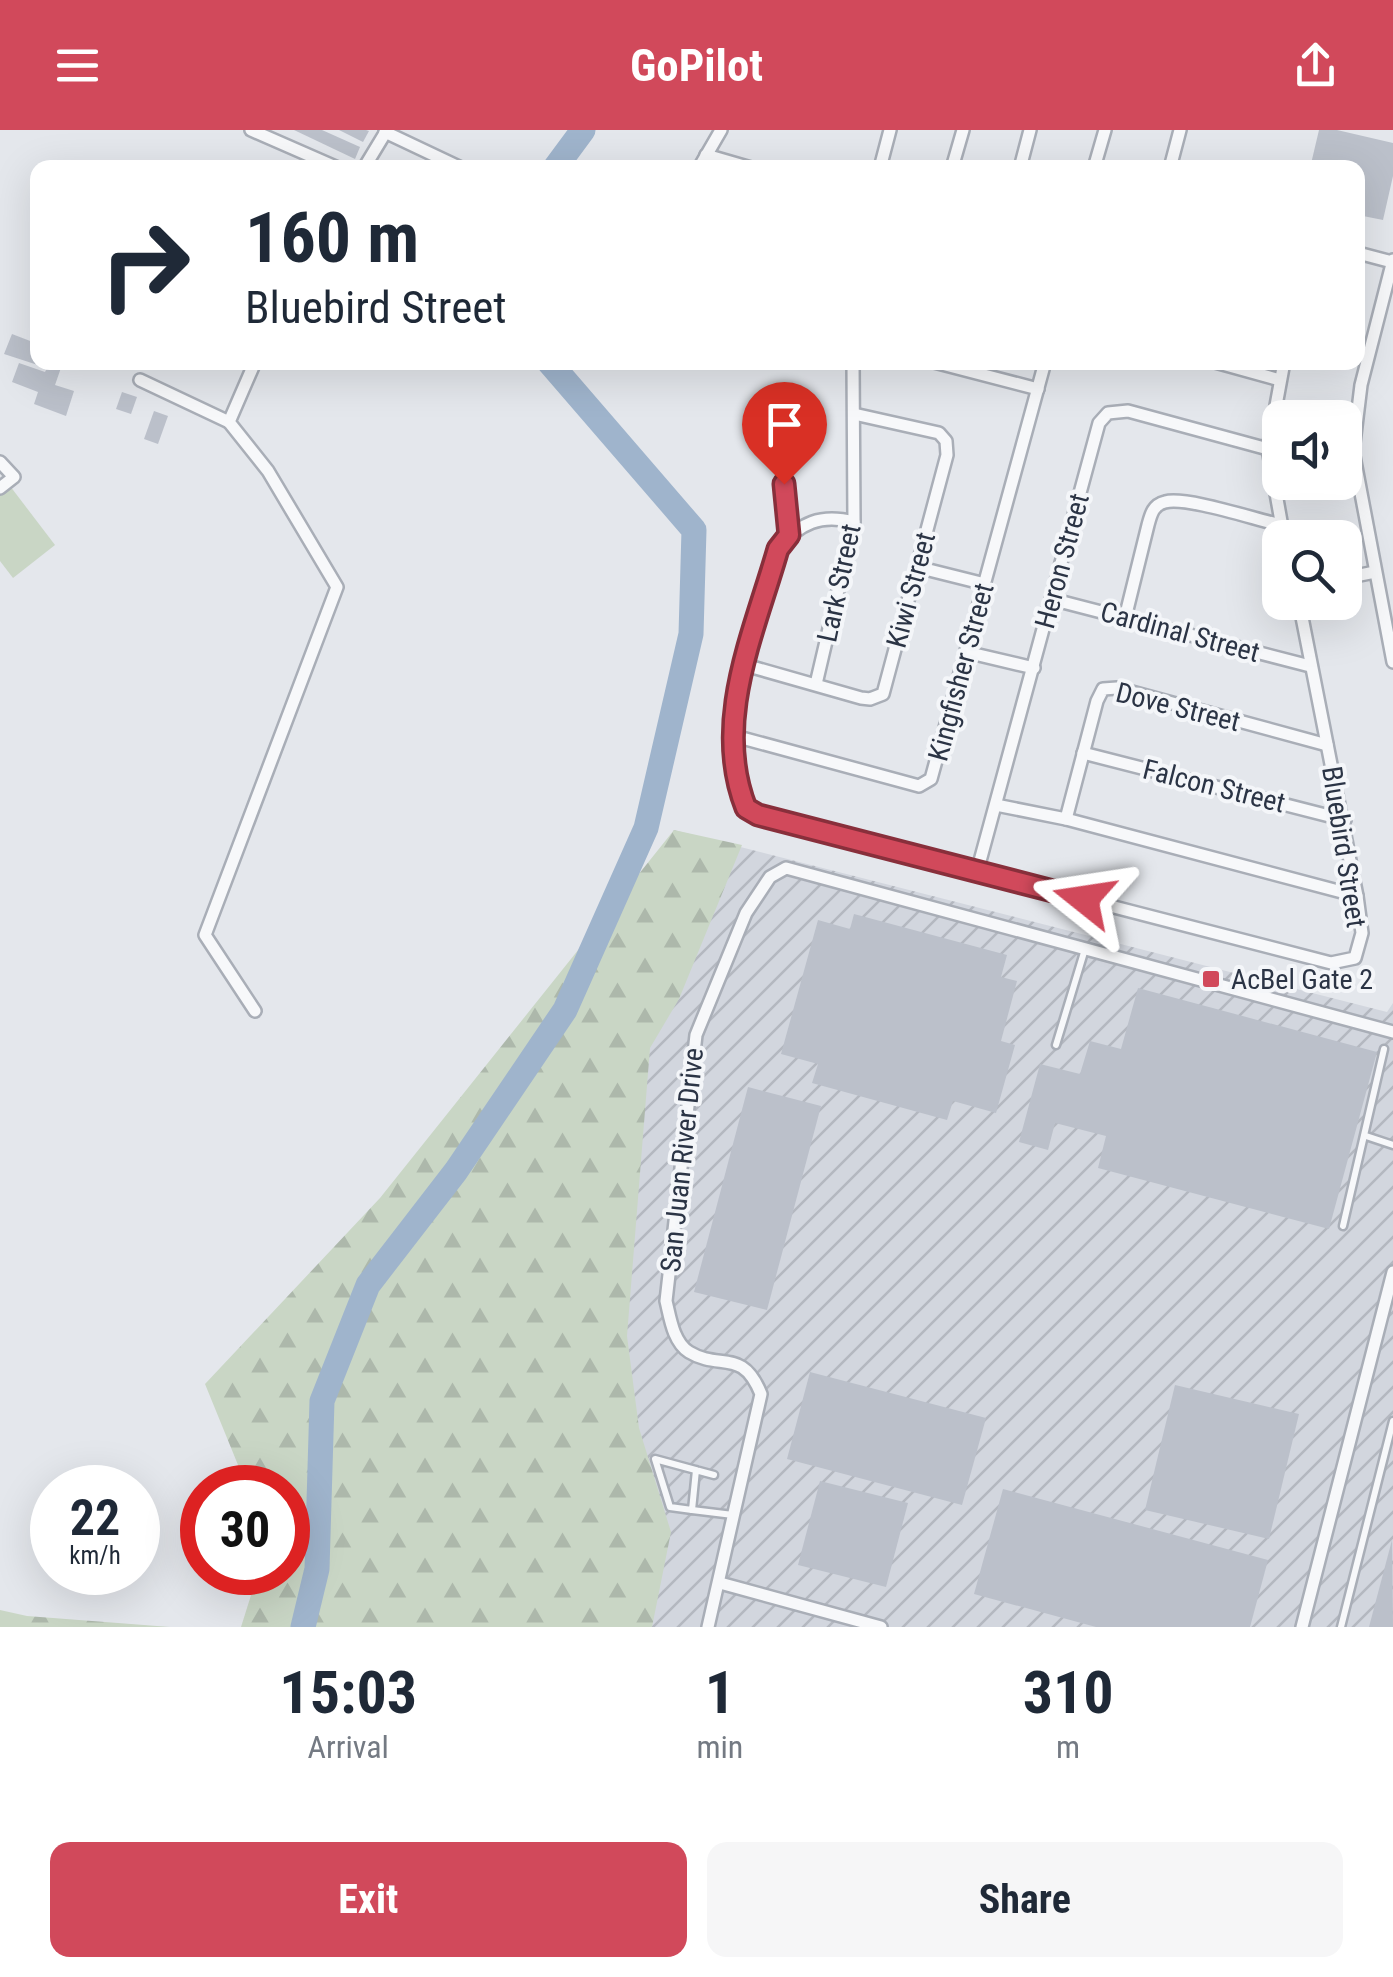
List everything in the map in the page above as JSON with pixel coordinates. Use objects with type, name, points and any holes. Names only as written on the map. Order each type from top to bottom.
[{"type":"street","points":[[251,130],[320,160]]},
{"type":"street","points":[[704,160],[721,130]]},
{"type":"street","points":[[882,160],[890,130]]},
{"type":"street","points":[[954,160],[963,130]]},
{"type":"street","points":[[1022,160],[1030,130]]},
{"type":"street","points":[[1096,160],[1105,130]]},
{"type":"street","points":[[1172,160],[1180,130]]},
{"type":"street","points":[[369,160],[386,131],[446,160]]},
{"type":"street","points":[[1365,255],[1393,261],[1361,386],[1353,451],[1393,662]]},
{"type":"street","points":[[228,422],[251,370]]},
{"type":"street","name":"Lark Street","points":[[816,684],[854,522],[853,370]]},
{"type":"street","points":[[965,370],[1038,389]]},
{"type":"street","name":"Kingfisher Street","points":[[731,735],[919,786],[930,779],[1043,370]]},
{"type":"street","points":[[1244,370],[1280,380]]},
{"type":"street","points":[[1277,400],[1282,370]]},
{"type":"street","points":[[140,380],[228,422],[268,471],[337,587],[205,936],[255,1011]]},
{"type":"street","name":"Heron Street","points":[[978,872],[1099,423],[1108,414],[1128,411],[1262,447]]},
{"type":"street","name":"Kiwi Street","points":[[745,665],[870,699],[883,694],[947,455],[946,441],[939,433],[854,414]]},
{"type":"street","points":[[0,462],[14,478],[0,488]]},
{"type":"street","name":"Bluebird Street","points":[[784,484],[789,535],[778,549],[734,700],[731,735],[746,808],[758,815],[1331,964],[1355,958],[1362,934],[1344,820],[1302,620]]},
{"type":"street","points":[[1125,618],[1152,511],[1160,504],[1179,501],[1262,526]]},
{"type":"street","points":[[789,535],[831,516],[854,522]]},
{"type":"street","points":[[917,566],[985,584]]},
{"type":"street","points":[[1362,575],[1375,572]]},
{"type":"street","name":"Cardinal Street","points":[[1050,599],[1310,666]]},
{"type":"street","points":[[966,652],[1034,668]]},
{"type":"street","name":"Dove Street","points":[[1066,819],[1099,694],[1110,687],[1327,746]]},
{"type":"street","name":"Falcon Street","points":[[1083,752],[1344,820]]},
{"type":"street","points":[[996,805],[1066,819],[1357,896]]},
{"type":"street","name":"San Juan River Drive","points":[[708,1627],[761,1394],[753,1375],[736,1364],[688,1352],[676,1337],[666,1300],[696,1035],[746,913],[770,877],[786,868],[1393,1032]]},
{"type":"street","points":[[1302,1627],[1389,1308],[1393,1272]]},
{"type":"street","points":[[720,1583],[881,1627]]},
{"type":"lane","points":[[1056,1045],[1085,948]]},
{"type":"lane","points":[[1343,1226],[1384,1049]]},
{"type":"lane","points":[[1366,1136],[1393,1145]]},
{"type":"lane","points":[[1341,1627],[1393,1421]]},
{"type":"lane","points":[[714,1474],[654,1458],[670,1506],[733,1516]]},
{"type":"lane","points":[[692,1510],[696,1470]]},
{"type":"shaded area","points":[[674,830],[1387,1012],[1393,1003],[1393,1627],[358,1627],[439,1264]]},
{"type":"green space","points":[[10,486],[55,545],[13,578],[0,561],[0,494]]},
{"type":"green space","points":[[674,830],[742,845],[679,999],[650,1048],[627,1336],[639,1428],[671,1532],[652,1627],[241,1627],[251,1595],[310,1595],[310,1465],[238,1465],[205,1384],[380,1198]]},
{"type":"green space","points":[[0,1610],[27,1616],[170,1627],[0,1627]]},
{"type":"building","points":[[294,130],[322,130],[360,147],[355,159]]},
{"type":"building","points":[[339,130],[366,130],[369,131],[363,142]]},
{"type":"building","points":[[1319,130],[1337,130],[1393,143],[1393,176],[1383,220],[1365,216],[1365,160],[1312,160]]},
{"type":"building","points":[[12,334],[30,341],[30,362],[4,354]]},
{"type":"building","points":[[19,363],[30,370],[60,370],[55,385],[74,391],[66,416],[34,404],[38,392],[12,382]]},
{"type":"building","points":[[122,392],[137,397],[131,414],[116,409]]},
{"type":"building","points":[[154,411],[168,416],[158,444],[144,439]]},
{"type":"building","points":[[854,914],[1007,955],[1001,977],[1017,981],[1001,1041],[1015,1045],[996,1113],[953,1101],[947,1120],[812,1083],[818,1064],[781,1054],[818,920],[850,929]]},
{"type":"building","points":[[1138,988],[1377,1052],[1329,1229],[1098,1168],[1106,1136],[1055,1123],[1048,1150],[1019,1142],[1040,1064],[1080,1074],[1090,1041],[1121,1049]]},
{"type":"building","points":[[748,1087],[821,1106],[767,1310],[694,1292]]},
{"type":"building","points":[[810,1372],[986,1418],[962,1505],[787,1459]]},
{"type":"building","points":[[1175,1385],[1299,1414],[1269,1539],[1145,1510]]},
{"type":"building","points":[[820,1481],[908,1503],[886,1587],[798,1565]]},
{"type":"building","points":[[1003,1489],[1268,1560],[1250,1627],[1096,1627],[974,1594]]},
{"type":"building","points":[[1392,1540],[1393,1627],[1369,1627]]},
{"type":"waterway","points":[[561,160],[583,130]]},
{"type":"waterway","points":[[303,1627],[317,1569],[322,1401],[368,1285],[456,1171],[565,1010],[646,828],[691,634],[694,530],[556,370]]},
{"type":"place","name":"AcBel Gate 2","points":[[1211,979]]},
{"type":"route","points":[[784,484],[789,535],[778,549],[734,700],[731,735],[746,808],[758,815],[1084,899]]}]
